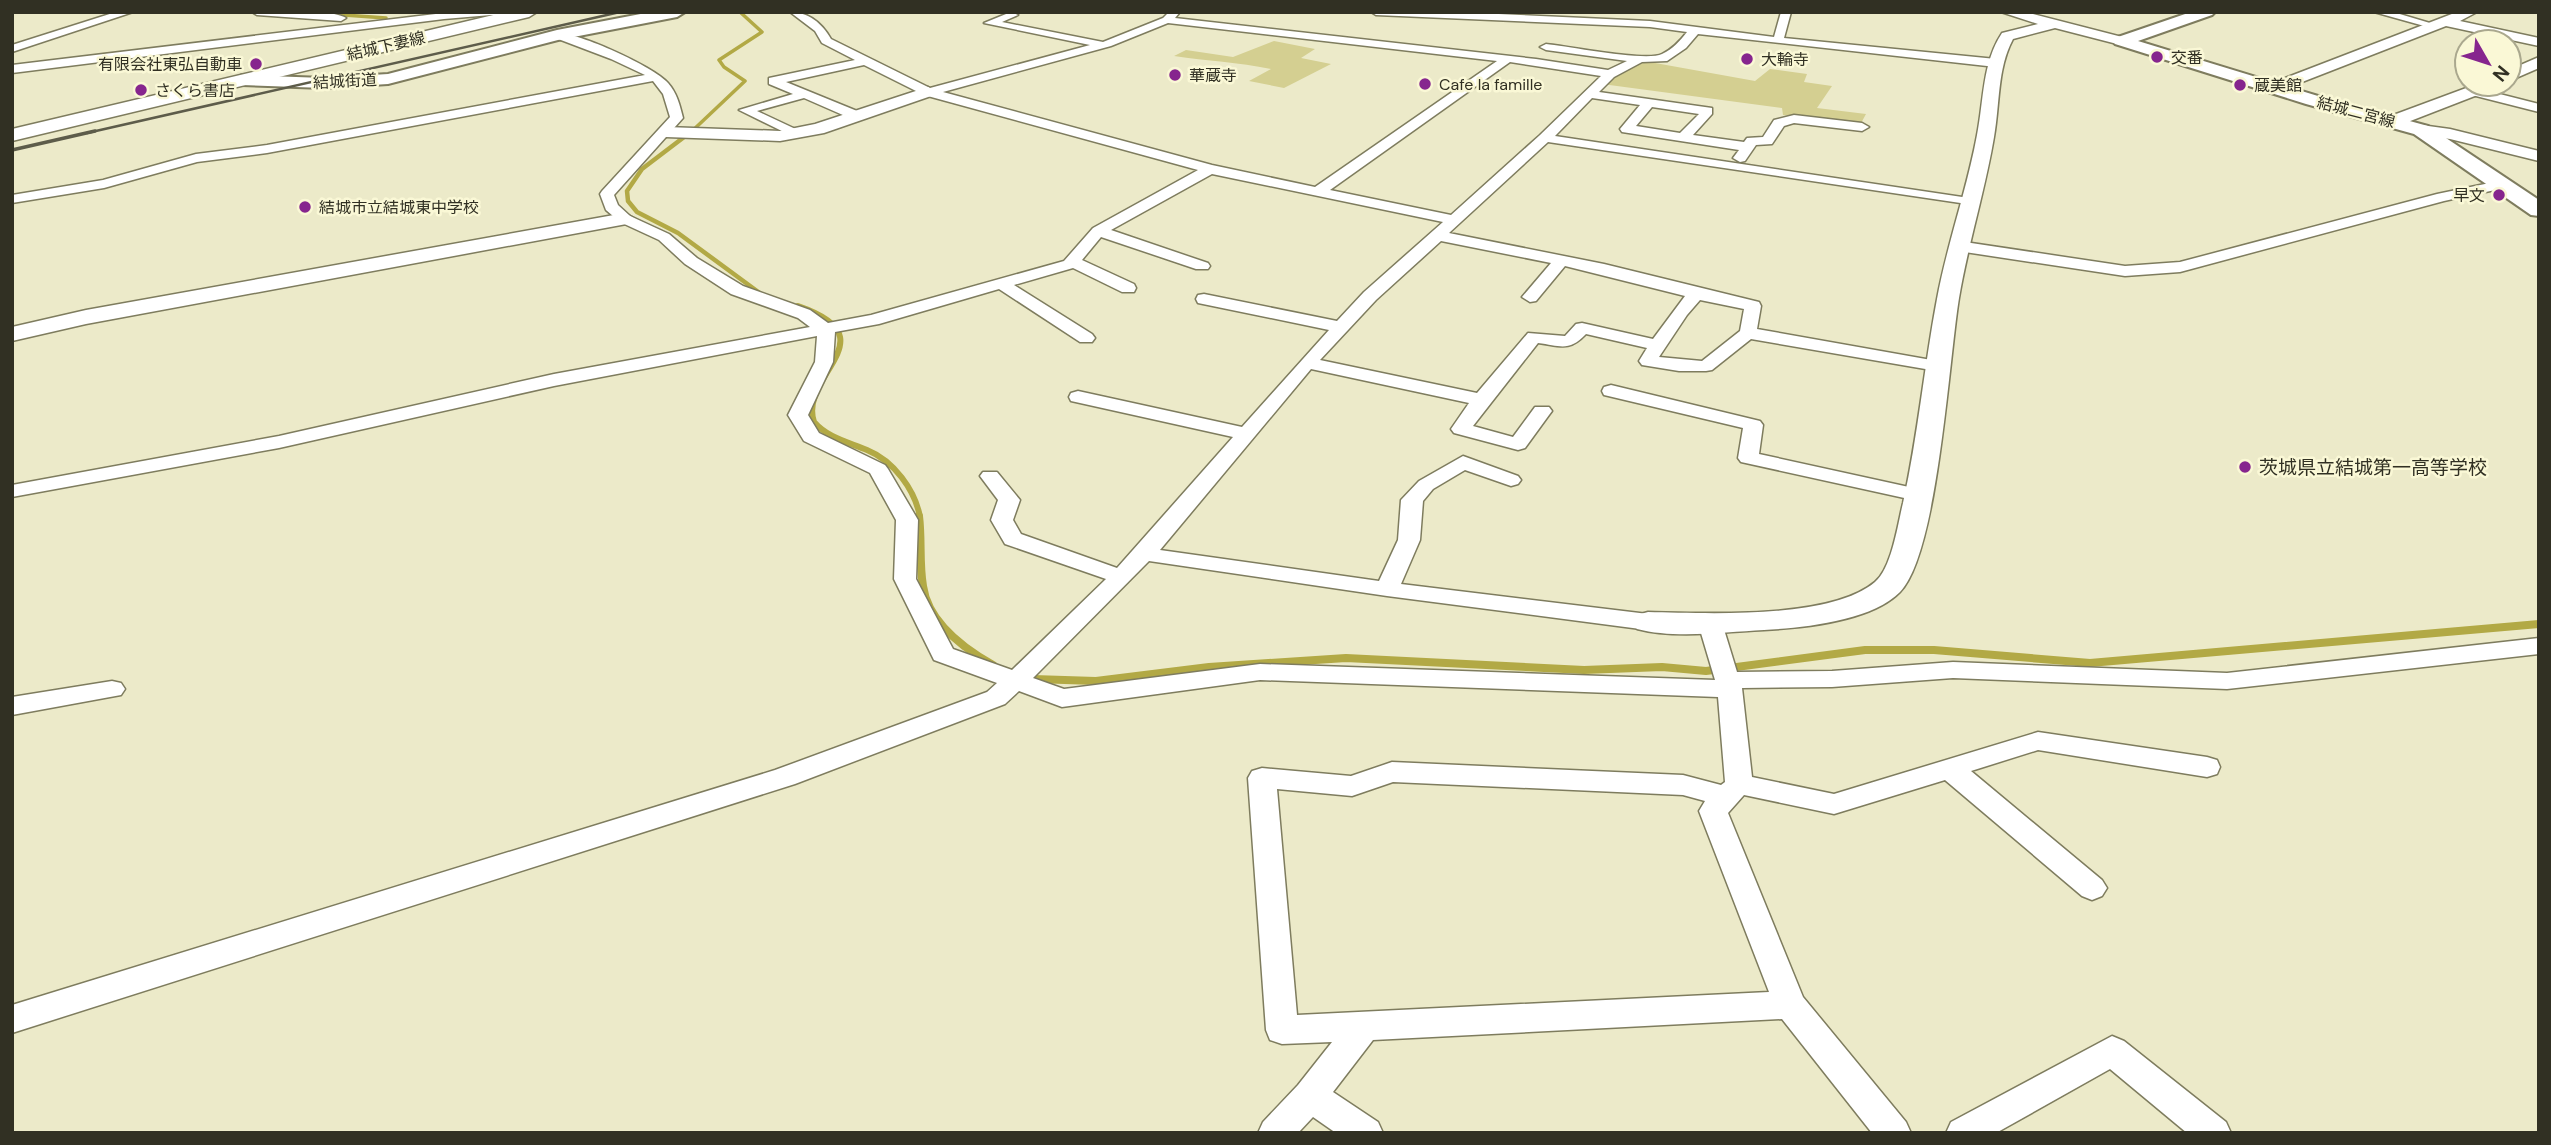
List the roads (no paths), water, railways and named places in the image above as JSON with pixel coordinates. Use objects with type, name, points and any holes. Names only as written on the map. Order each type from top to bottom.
[{"type":"main road","name":"結城街道","points":[[12,135],[242,80],[370,82],[424,71],[557,35],[677,12]]},
{"type":"main road","points":[[2121,41],[2207,12]]},
{"type":"main road","name":"結城下妻線","points":[[242,80],[525,13]]},
{"type":"main road","name":"結城二宮線","points":[[2121,41],[2421,130],[2539,210]]},
{"type":"street","points":[[12,49],[128,12]]},
{"type":"street","points":[[257,12],[389,23]]},
{"type":"street","points":[[12,69],[389,23],[491,12],[525,13]]},
{"type":"street","points":[[795,12],[820,29],[827,41],[928,93],[1210,169],[1453,220]]},
{"type":"street","points":[[1376,12],[1457,14],[1555,34],[1640,59],[1663,60],[1682,46],[1696,25]]},
{"type":"street","points":[[1778,41],[1786,12]]},
{"type":"street","points":[[2008,12],[2121,41]]},
{"type":"street","points":[[2379,12],[2539,42]]},
{"type":"street","points":[[2273,88],[2470,12]]},
{"type":"street","points":[[1013,15],[989,23],[1104,45]]},
{"type":"street","points":[[666,132],[758,137],[797,133],[928,93],[1104,45],[1171,16],[1536,62],[1610,74]]},
{"type":"street","points":[[1144,554],[1387,589],[1648,622],[1710,623],[1797,617],[1844,609],[1868,601],[1888,588],[1898,576],[1908,550],[1958,246],[1988,132],[1996,63],[2007,36],[2056,24]]},
{"type":"street","points":[[1555,34],[1696,25],[1778,41],[1996,63]]},
{"type":"street","points":[[1536,62],[1555,34]]},
{"type":"street","points":[[557,35],[622,59],[656,77],[667,89],[677,118],[607,194],[611,208],[625,219],[664,237],[691,261],[737,290],[804,314],[826,330]]},
{"type":"street","points":[[1316,193],[1507,59]]},
{"type":"street","points":[[12,1019],[785,777],[996,698],[1017,681],[1119,576],[1144,554],[1307,363],[1370,296],[1545,138],[1587,94],[1610,74],[1640,59]]},
{"type":"street","points":[[857,116],[773,81],[865,61]]},
{"type":"street","points":[[2523,69],[2539,62]]},
{"type":"street","points":[[12,199],[104,184],[196,158],[267,149],[656,77]]},
{"type":"street","points":[[797,133],[745,110],[806,94]]},
{"type":"street","points":[[1587,94],[1708,111],[1684,138]]},
{"type":"street","points":[[2394,121],[2459,98]]},
{"type":"street","points":[[2500,98],[2539,108]]},
{"type":"street","points":[[1649,103],[1627,130],[1748,147]]},
{"type":"street","points":[[1735,166],[1752,141],[1768,141],[1779,123],[1794,119],[1861,127]]},
{"type":"street","points":[[2421,130],[2450,134],[2539,156]]},
{"type":"street","points":[[1545,138],[1969,202]]},
{"type":"street","points":[[12,491],[279,442],[554,380],[873,320],[1072,262],[1098,231],[1210,169]]},
{"type":"street","points":[[1958,246],[2113,270],[2169,268],[2238,253],[2442,197],[2504,184]]},
{"type":"street","points":[[12,334],[86,317],[625,219]]},
{"type":"street","points":[[1098,231],[1202,266]]},
{"type":"street","points":[[1436,235],[1652,281],[1696,294],[1754,306],[1748,333],[1706,366],[1679,366],[1648,361],[1680,312],[1696,294]]},
{"type":"street","points":[[1530,297],[1561,261]]},
{"type":"street","points":[[1072,262],[1128,288]]},
{"type":"street","points":[[1000,283],[1086,338]]},
{"type":"street","points":[[1205,299],[1341,327]]},
{"type":"street","points":[[1542,411],[1518,444],[1461,429],[1481,400],[1534,337],[1569,342],[1581,328],[1658,345]]},
{"type":"street","points":[[826,330],[824,362],[798,415],[811,437],[878,469],[907,520],[905,579],[943,654],[1062,698],[1261,672],[1729,684],[1953,670],[2227,681],[2539,646]]},
{"type":"street","points":[[1748,333],[1937,366]]},
{"type":"street","points":[[1307,363],[1481,400]]},
{"type":"street","points":[[1611,391],[1753,425],[1748,458],[1918,495]]},
{"type":"street","points":[[1078,397],[1246,434]]},
{"type":"street","points":[[1387,589],[1409,540],[1412,500],[1426,485],[1462,461],[1511,480]]},
{"type":"street","points":[[990,476],[1009,500],[1000,515],[1002,527],[1013,539],[1119,576]]},
{"type":"street","points":[[1710,623],[1729,684],[1732,791],[1713,811],[1790,1005],[1894,1133]]},
{"type":"street","points":[[13,708],[112,689]]},
{"type":"street","points":[[1790,1005],[1282,1030],[1262,778],[1352,786],[1392,772],[1406,772],[1683,785],[1834,804],[2038,741],[2207,767]]},
{"type":"street","points":[[1949,768],[2092,888]]},
{"type":"street","points":[[1275,1133],[1310,1096],[1364,1026]]},
{"type":"street","points":[[1964,1133],[2112,1051],[2214,1133]]},
{"type":"street","points":[[1310,1096],[1366,1133]]},
{"type":"waterway","points":[[449,13],[465,12]]},
{"type":"waterway","points":[[690,133],[745,81],[724,67],[719,60],[762,32],[740,12]]},
{"type":"waterway","points":[[330,14],[386,18]]},
{"type":"waterway","points":[[692,131],[642,169],[627,191],[628,201],[637,212],[678,233],[761,294]]},
{"type":"waterway","points":[[798,306],[825,318],[838,331],[840,344],[818,389],[813,405],[814,422],[832,436],[886,461],[908,487],[920,517]]},
{"type":"waterway","points":[[919,516],[922,577],[926,599],[939,622],[949,633],[970,651],[993,665]]},
{"type":"waterway","points":[[1033,679],[1096,681],[1209,667],[1346,658],[1584,670],[1662,667],[1706,671],[1865,650],[1934,650],[2090,663],[2539,624]]},
{"type":"railway","points":[[87,133],[620,12]]},
{"type":"railway","points":[[12,150],[95,131]]},
{"type":"place","name":"交番","points":[[2157,57]]},
{"type":"place","name":"大輪寺","points":[[1747,59]]},
{"type":"place","name":"有限会社東弘自動車","points":[[256,64]]},
{"type":"place","name":"華蔵寺","points":[[1175,75]]},
{"type":"place","name":"Cafe la famille","points":[[1425,84]]},
{"type":"place","name":"蔵美館","points":[[2240,85]]},
{"type":"place","name":"さくら書店","points":[[141,90]]},
{"type":"place","name":"早文","points":[[2499,195]]},
{"type":"place","name":"結城市立結城東中学校","points":[[305,207]]},
{"type":"place","name":"茨城県立結城第一高等学校","points":[[2245,467]]}]
